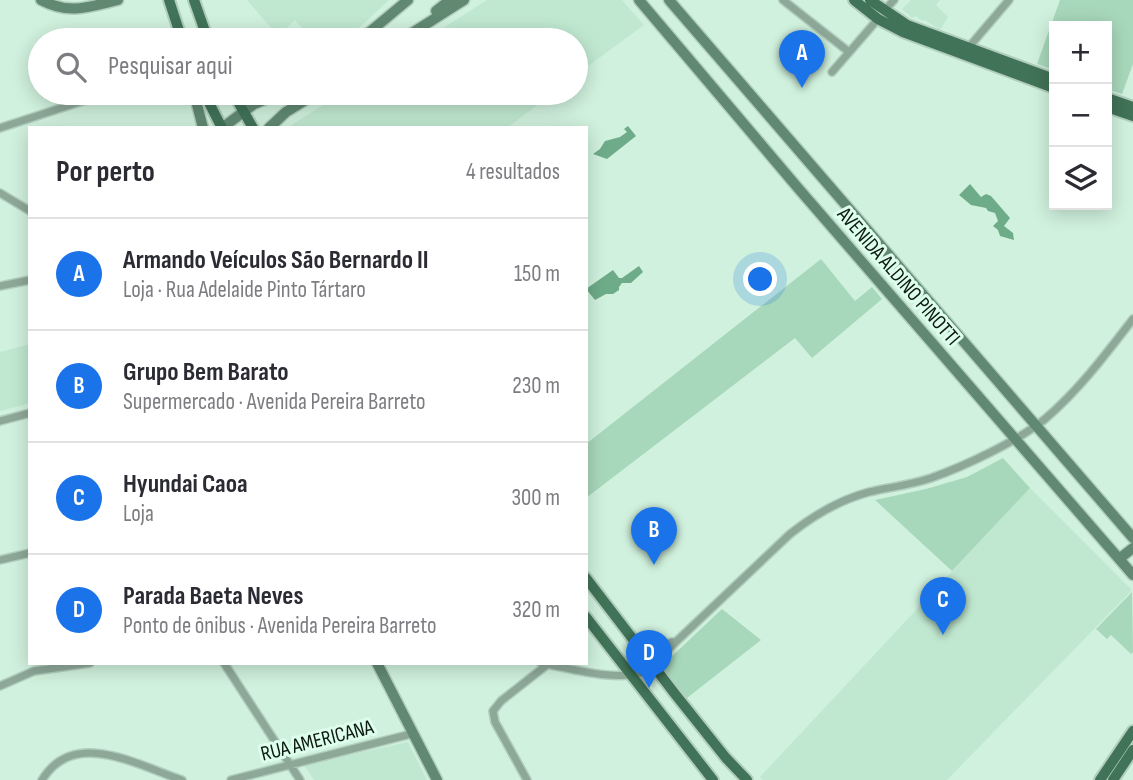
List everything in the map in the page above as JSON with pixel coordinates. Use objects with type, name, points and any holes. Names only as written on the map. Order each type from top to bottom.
[{"type":"main road","points":[[41,0],[63,9],[118,0]]},
{"type":"main road","points":[[169,0],[178,28]]},
{"type":"main road","points":[[194,0],[204,28]]},
{"type":"main road","points":[[374,28],[408,0]]},
{"type":"main road","name":"AVENIDA ALDINO PINOTTI","points":[[639,0],[1133,575]]},
{"type":"main road","name":"AVENIDA ALDINO PINOTTI","points":[[669,0],[1133,538]]},
{"type":"main road","points":[[854,0],[907,26],[1049,77]]},
{"type":"main road","points":[[870,0],[881,15],[903,32],[1049,86]]},
{"type":"main road","points":[[419,28],[457,1]]},
{"type":"main road","points":[[382,28],[392,13]]},
{"type":"main road","points":[[1112,100],[1133,107]]},
{"type":"main road","points":[[197,105],[202,126]]},
{"type":"main road","points":[[210,105],[221,126]]},
{"type":"main road","points":[[240,105],[252,126]]},
{"type":"main road","points":[[224,126],[256,105]]},
{"type":"main road","points":[[271,126],[297,105]]},
{"type":"main road","points":[[1112,109],[1133,117]]},
{"type":"main road","points":[[1119,559],[1133,548]]},
{"type":"main road","points":[[588,581],[726,758],[747,780]]},
{"type":"main road","points":[[588,620],[713,780]]},
{"type":"main road","points":[[378,665],[437,780]]},
{"type":"main road","points":[[1100,780],[1133,731]]},
{"type":"main road","points":[[1113,780],[1133,750]]},
{"type":"street","points":[[783,0],[849,52]]},
{"type":"street","points":[[832,72],[894,0]]},
{"type":"street","points":[[969,47],[1009,0]]},
{"type":"street","points":[[0,128],[70,105]]},
{"type":"street","points":[[0,193],[28,210]]},
{"type":"street","points":[[0,286],[28,280]]},
{"type":"street","points":[[550,665],[613,675],[631,676],[645,671],[790,534],[823,510],[868,492],[937,475],[1037,425],[1081,383],[1133,319]]},
{"type":"street","points":[[0,421],[28,414]]},
{"type":"street","points":[[0,560],[28,553]]},
{"type":"street","points":[[641,651],[657,649],[678,638]]},
{"type":"street","points":[[0,687],[34,671],[76,665]]},
{"type":"street","points":[[225,665],[300,780]]},
{"type":"street","points":[[527,780],[495,722],[493,711],[543,665]]},
{"type":"street","name":"RUA AMERICANA","points":[[231,780],[411,733]]},
{"type":"street","points":[[42,780],[49,770],[67,757],[102,752],[182,780]]},
{"type":"shaded area","points":[[247,0],[389,0],[359,28],[302,28],[295,20],[286,28],[271,28]]},
{"type":"shaded area","points":[[487,0],[622,0],[644,25],[588,66],[588,28],[443,28]]},
{"type":"shaded area","points":[[911,0],[940,0],[936,5],[948,17],[940,30],[916,16],[912,18],[902,9]]},
{"type":"shaded area","points":[[1060,0],[1133,0],[1133,64],[1122,94],[1112,91],[1112,21],[1052,21]]},
{"type":"shaded area","points":[[1049,31],[1049,68],[1037,64]]},
{"type":"shaded area","points":[[323,105],[537,105],[510,126],[290,126]]},
{"type":"shaded area","points":[[628,126],[636,136],[607,159],[593,154],[605,141],[627,132],[624,129]]},
{"type":"shaded area","points":[[970,184],[981,197],[986,194],[991,196],[1010,218],[1004,226],[1013,233],[1014,240],[1000,236],[993,226],[998,221],[995,213],[971,205],[959,195]]},
{"type":"shaded area","points":[[821,259],[855,301],[872,287],[882,299],[812,358],[795,338],[588,496],[588,442]]},
{"type":"shaded area","points":[[639,266],[643,272],[631,283],[622,283],[619,290],[613,294],[606,294],[595,300],[588,291],[588,288],[613,270],[622,278]]},
{"type":"shaded area","points":[[28,345],[28,404],[0,411],[0,352]]},
{"type":"shaded area","points":[[1003,458],[1030,488],[952,571],[875,500],[967,477]]},
{"type":"shaded area","points":[[1030,488],[1132,590],[947,780],[763,780],[760,777]]},
{"type":"shaded area","points":[[1132,592],[1131,654],[1111,635],[1107,639],[1096,629]]},
{"type":"shaded area","points":[[722,609],[761,640],[687,698],[668,676],[665,668],[670,658]]},
{"type":"shaded area","points":[[408,742],[427,780],[314,780],[304,765]]},
{"type":"place","name":"Armando Veículos São Bernardo II","points":[[802,88]]},
{"type":"place","name":"Grupo Bem Barato","points":[[654,565]]},
{"type":"place","name":"Hyundai Caoa","points":[[943,635]]},
{"type":"place","name":"Parada Baeta Neves","points":[[649,688]]}]
